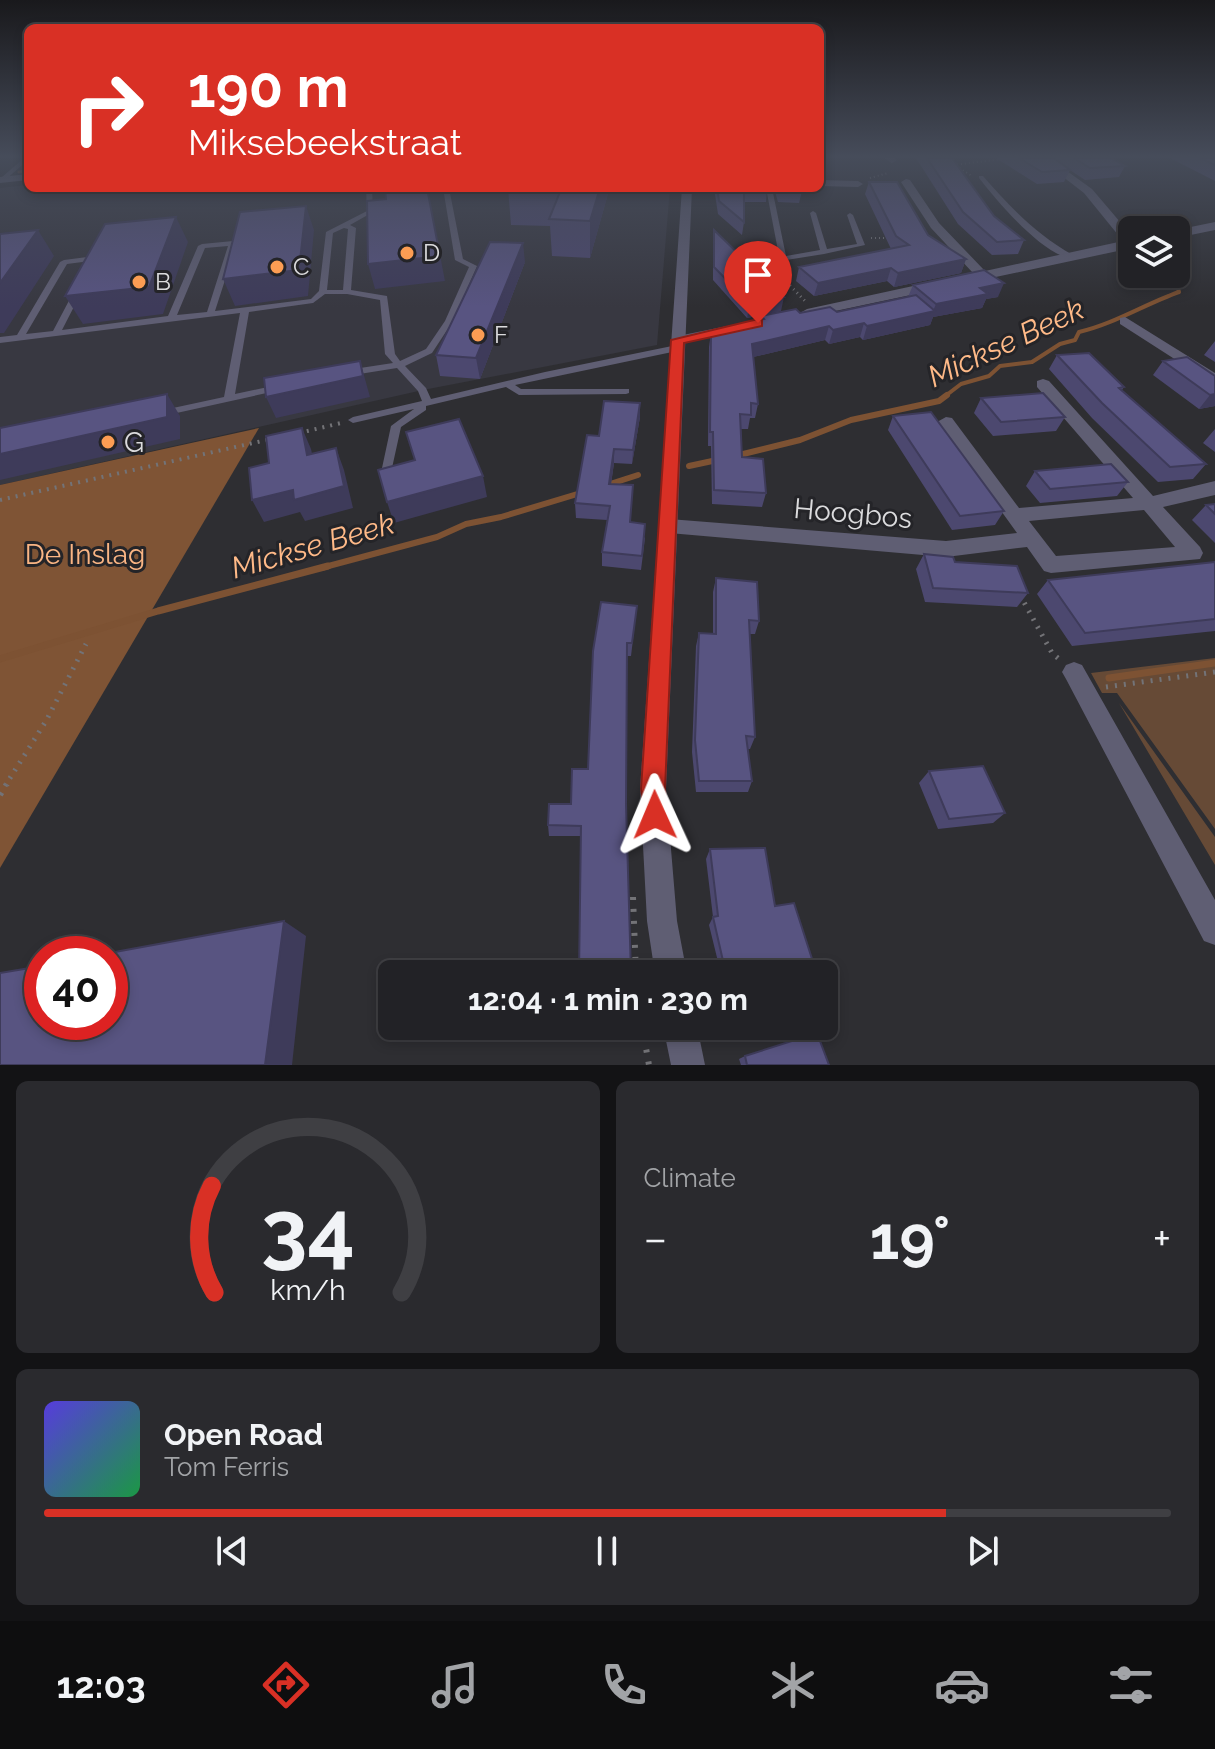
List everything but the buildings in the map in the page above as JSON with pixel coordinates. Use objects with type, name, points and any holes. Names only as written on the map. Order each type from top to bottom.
[{"type":"street","points":[[669,960],[662,921],[653,789],[686,208]]},
{"type":"street","points":[[923,208],[935,225],[982,275]]},
{"type":"street","points":[[1102,208],[1118,227]]},
{"type":"street","points":[[1190,231],[1215,226]]},
{"type":"street","points":[[787,317],[1118,247]]},
{"type":"street","points":[[1125,321],[1215,380]]},
{"type":"street","points":[[677,344],[758,323]]},
{"type":"street","points":[[946,422],[1051,565],[1193,553],[1043,384]]},
{"type":"street","points":[[1015,515],[1151,503],[1215,488]]},
{"type":"street","name":"Hoogbos","points":[[669,526],[946,549],[1032,539]]},
{"type":"street","points":[[1078,681],[1215,930]]},
{"type":"street","points":[[683,1040],[688,1065]]},
{"type":"lane","points":[[0,340],[313,301],[323,292],[330,232],[370,212],[370,208]]},
{"type":"lane","points":[[329,377],[399,365],[429,351],[449,321],[473,266],[459,260],[450,208]]},
{"type":"lane","points":[[773,208],[783,259],[861,245],[850,215]]},
{"type":"lane","points":[[1006,208],[1047,245],[1070,257]]},
{"type":"lane","points":[[813,213],[824,252]]},
{"type":"lane","points":[[343,226],[352,228],[347,292]]},
{"type":"lane","points":[[172,318],[202,246],[233,243],[210,314]]},
{"type":"lane","points":[[20,337],[64,262],[95,258],[89,270]]},
{"type":"lane","points":[[56,333],[82,283]]},
{"type":"lane","points":[[323,292],[384,298],[390,354],[423,390],[428,403]]},
{"type":"lane","points":[[229,398],[245,309]]},
{"type":"lane","points":[[353,420],[677,344]]},
{"type":"lane","points":[[153,415],[300,383]]},
{"type":"lane","points":[[508,384],[519,392],[626,391]]},
{"type":"lane","points":[[387,468],[396,426],[428,403]]},
{"type":"path","points":[[858,237],[903,239]]},
{"type":"path","points":[[783,259],[767,264],[815,311]]},
{"type":"path","points":[[299,432],[353,420]]},
{"type":"path","points":[[0,500],[284,436]]},
{"type":"path","points":[[1015,584],[1052,653],[1078,681],[1215,672]]},
{"type":"path","points":[[0,795],[46,721],[86,644]]},
{"type":"path","points":[[645,1040],[649,1065]]},
{"type":"shaded area","points":[[0,208],[668,208],[657,345],[423,390],[0,485]]},
{"type":"shaded area","points":[[1215,658],[1215,829],[1117,693],[1102,693],[1091,673]]},
{"type":"shaded area","points":[[1119,703],[1215,837],[1215,865]]},
{"type":"green space","name":"De Inslag","points":[[259,428],[0,868],[0,485]]},
{"type":"waterway","name":"Mickse Beek","points":[[944,397],[961,384],[989,376],[1000,366],[1032,362],[1060,344],[1075,340],[1079,332],[1179,292],[1178,288]]},
{"type":"waterway","name":"Mickse Beek","points":[[735,456],[800,440],[851,420],[939,401],[947,395]]},
{"type":"waterway","name":"Mickse Beek","points":[[689,466],[717,460]]},
{"type":"waterway","name":"Mickse Beek","points":[[607,485],[638,475]]},
{"type":"waterway","name":"Mickse Beek","points":[[321,568],[437,537],[466,524],[501,517],[584,492]]},
{"type":"waterway","name":"Mickse Beek","points":[[0,659],[158,611],[328,566]]},
{"type":"waterway","points":[[1109,678],[1215,663]]},
{"type":"place","name":"D","points":[[407,253]]},
{"type":"place","name":"C","points":[[277,267]]},
{"type":"place","name":"B","points":[[139,282]]},
{"type":"place","name":"F","points":[[478,335]]},
{"type":"place","name":"G","points":[[108,442]]},
{"type":"route","points":[[655,815],[653,789],[678,340],[758,323]]}]
